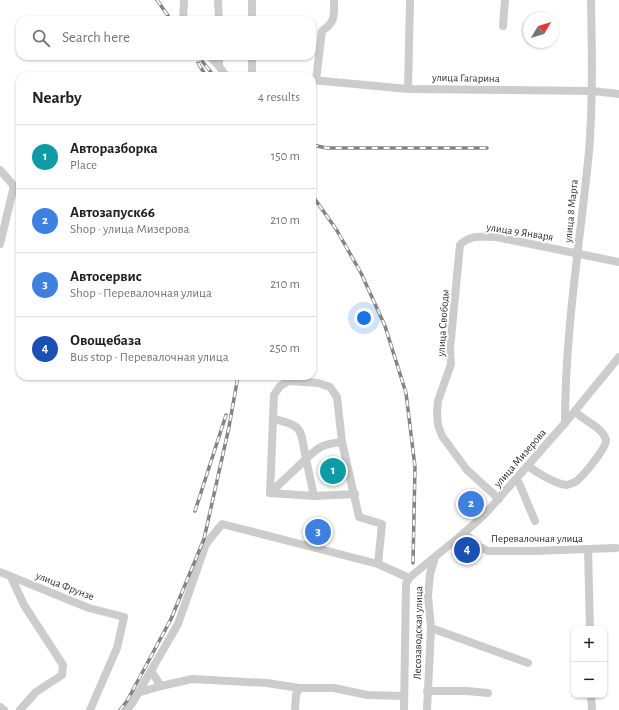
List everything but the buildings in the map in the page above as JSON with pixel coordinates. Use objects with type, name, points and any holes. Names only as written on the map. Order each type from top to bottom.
[{"type":"street","points":[[183,16],[184,0]]},
{"type":"street","points":[[218,0],[219,16]]},
{"type":"street","points":[[252,0],[252,16]]},
{"type":"street","points":[[315,72],[322,31],[329,26],[334,18],[334,0]]},
{"type":"street","points":[[408,88],[410,0]]},
{"type":"street","points":[[503,26],[505,0]]},
{"type":"street","name":"улица 8 Марта","points":[[565,423],[565,385],[589,151],[593,91],[591,0]]},
{"type":"street","points":[[213,60],[223,72]]},
{"type":"street","points":[[219,60],[219,66]]},
{"type":"street","points":[[252,60],[252,72]]},
{"type":"street","name":"улица Гагарина","points":[[316,80],[408,88],[593,91],[619,94]]},
{"type":"street","points":[[0,170],[14,186],[0,244]]},
{"type":"street","name":"улица 9 Января","points":[[466,239],[477,237],[496,237],[619,262]]},
{"type":"street","name":"улица Свободы","points":[[466,239],[460,245],[458,258],[450,349],[452,364],[438,401],[438,425],[442,436],[467,470],[499,499]]},
{"type":"street","name":"улица Мизерова","points":[[409,578],[485,514],[565,423],[619,357]]},
{"type":"street","points":[[270,493],[274,395],[280,386],[289,381],[318,383],[330,387],[337,397],[342,442],[359,517],[382,524],[378,564]]},
{"type":"street","points":[[528,466],[558,483],[567,485],[575,482],[589,468],[606,445],[606,439],[599,430],[575,411]]},
{"type":"street","points":[[274,419],[289,422],[297,426],[301,434],[314,496]]},
{"type":"street","points":[[270,493],[316,449],[328,443],[342,442]]},
{"type":"street","points":[[516,480],[519,483],[535,521]]},
{"type":"street","points":[[270,493],[314,496],[355,494]]},
{"type":"street","points":[[127,710],[134,706],[137,693],[178,624],[206,544],[222,524],[378,564],[409,578]]},
{"type":"street","name":"Перевалочная улица","points":[[464,533],[478,546],[488,551],[616,548]]},
{"type":"street","points":[[588,549],[590,626]]},
{"type":"street","name":"Лесозаводская улица","points":[[427,710],[431,628],[428,596],[430,574],[435,557]]},
{"type":"street","name":"улица Фрунзе","points":[[0,572],[89,608],[124,617],[117,648],[90,710]]},
{"type":"street","points":[[11,577],[24,605],[63,665],[62,675],[36,692],[20,710]]},
{"type":"street","name":"Лесозаводская улица","points":[[404,710],[406,584],[409,578]]},
{"type":"street","points":[[431,628],[528,663]]},
{"type":"street","points":[[151,671],[161,686]]},
{"type":"street","points":[[137,693],[192,679],[267,683],[299,688],[334,688],[367,695],[404,696]]},
{"type":"street","points":[[295,710],[296,695],[299,688]]},
{"type":"street","points":[[428,691],[467,691],[488,693]]},
{"type":"street","points":[[592,698],[592,710]]},
{"type":"street","points":[[0,707],[4,710]]},
{"type":"railway","points":[[157,0],[168,16]]},
{"type":"railway","points":[[201,60],[211,72]]},
{"type":"railway","points":[[198,63],[204,72]]},
{"type":"railway","points":[[316,146],[327,148],[487,148]]},
{"type":"railway","points":[[316,201],[336,229],[361,273],[385,326],[406,393],[415,467],[413,563]]},
{"type":"railway","points":[[120,710],[127,701],[171,619],[204,539],[229,427],[237,380]]},
{"type":"railway","points":[[195,511],[226,415]]},
{"type":"place","name":"Авторазборка","points":[[333,471]]},
{"type":"place","name":"Автозапуск66","points":[[471,504]]},
{"type":"place","name":"Автосервис","points":[[318,532]]},
{"type":"place","name":"Овощебаза","points":[[467,550]]}]
